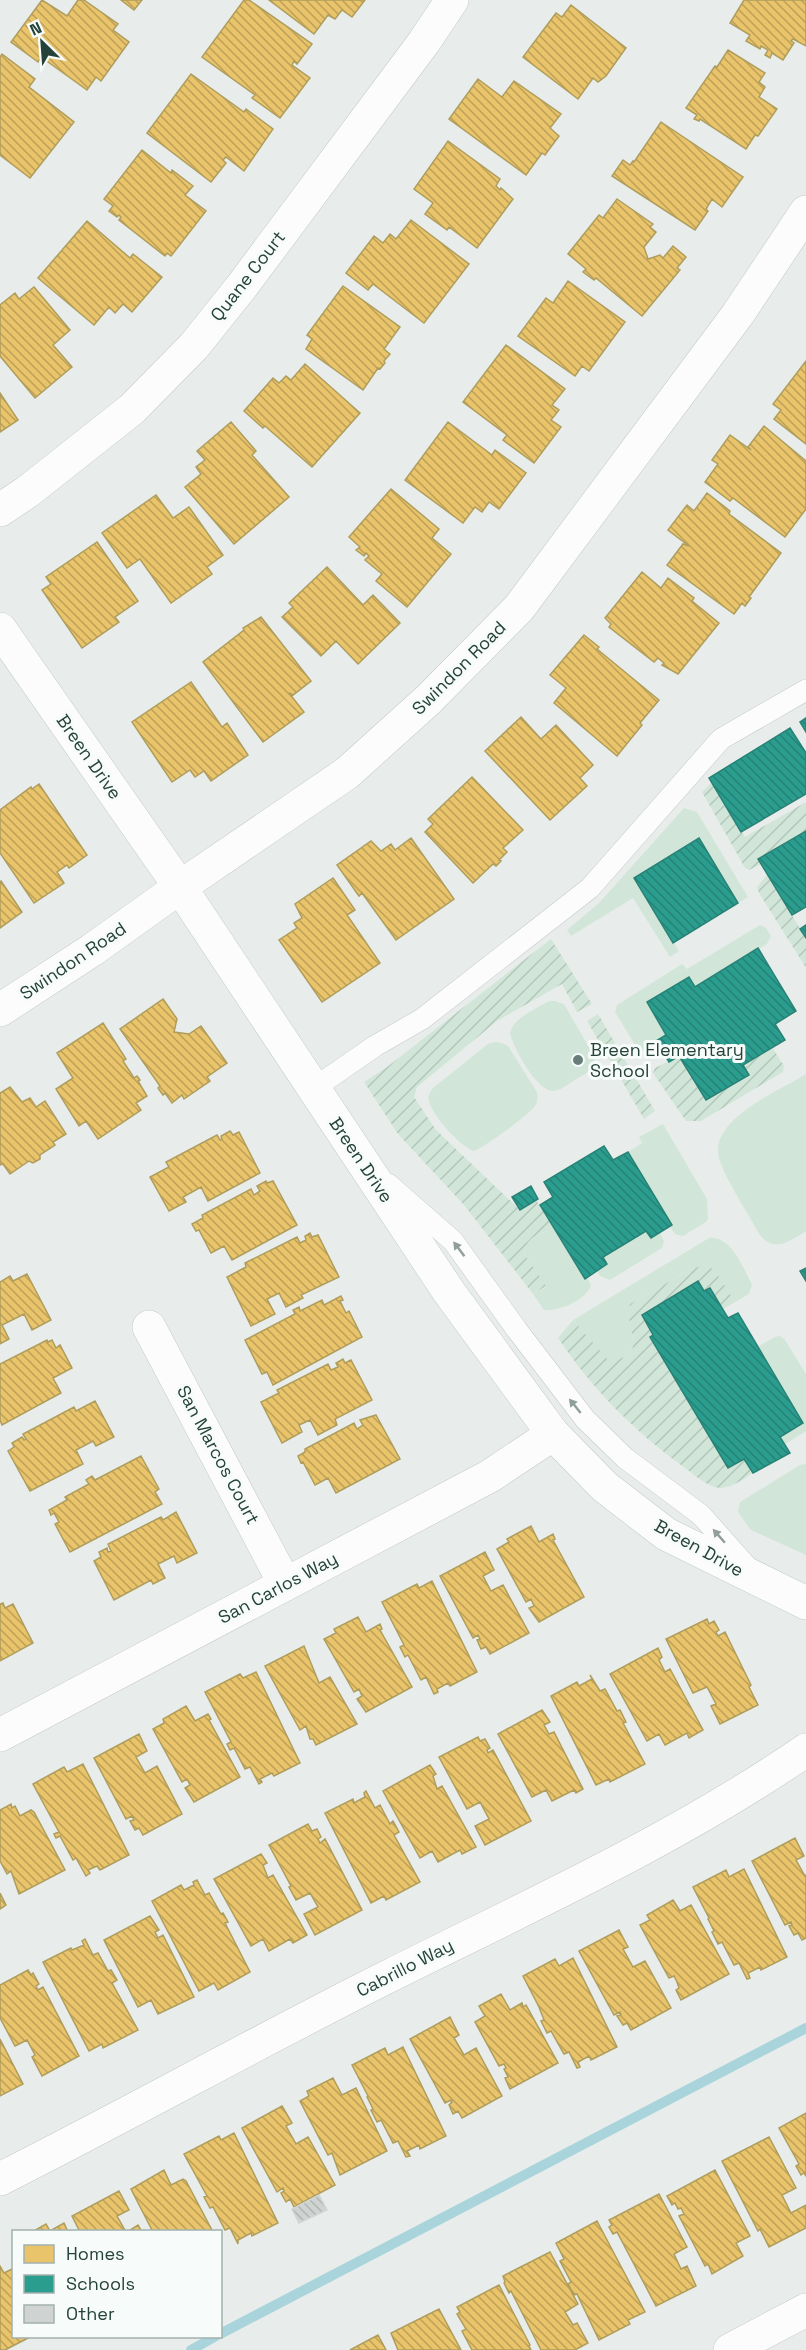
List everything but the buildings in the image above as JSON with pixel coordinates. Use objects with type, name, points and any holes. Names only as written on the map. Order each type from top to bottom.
[{"type":"street","name":"Quane Court","points":[[0,510],[27,492],[132,409],[194,346],[242,286],[424,42],[452,0]]},
{"type":"street","name":"Swindon Road","points":[[0,1010],[92,950],[347,773],[428,700],[519,608],[738,314],[806,212]]},
{"type":"street","name":"Breen Drive","points":[[0,629],[180,887],[449,1292],[553,1434],[605,1487],[666,1534],[806,1603]]},
{"type":"street","name":"San Marcos Court","points":[[149,1327],[285,1584]]},
{"type":"street","name":"San Carlos Way","points":[[0,1735],[490,1476],[553,1434]]},
{"type":"street","name":"Cabrillo Way","points":[[0,2179],[387,1977],[601,1870],[752,1787],[806,1750]]},
{"type":"street","points":[[730,2350],[806,2310]]},
{"type":"lane","points":[[313,1089],[375,1046],[422,1019],[590,888],[721,739],[806,690]]},
{"type":"lane","points":[[361,1160],[453,1241],[585,1419],[625,1458],[701,1515],[758,1580]]},
{"type":"green space","points":[[712,782],[745,837],[806,802],[806,831],[761,864],[749,870],[745,868],[702,792]]},
{"type":"green space","points":[[684,808],[697,812],[748,897],[738,903],[698,838],[634,878],[679,951],[670,957],[633,898],[571,936],[567,930],[599,903]]},
{"type":"green space","points":[[767,875],[806,938],[806,968],[759,893],[757,887]]},
{"type":"green space","points":[[760,925],[766,928],[771,936],[767,944],[695,987],[689,977],[647,1002],[666,1035],[644,1051],[637,1048],[615,1012],[617,1005],[682,964],[687,969]]},
{"type":"green space","points":[[551,939],[592,1004],[577,1012],[562,984],[497,1021],[417,1087],[414,1097],[436,1130],[520,1210],[536,1200],[555,1230],[535,1236],[525,1248],[524,1254],[546,1286],[533,1294],[464,1205],[398,1134],[364,1082],[387,1067]]},
{"type":"green space","points":[[549,1001],[564,1004],[595,1058],[592,1068],[587,1073],[556,1091],[546,1089],[533,1076],[520,1058],[510,1033],[516,1022]]},
{"type":"green space","points":[[598,1014],[655,1111],[644,1119],[587,1021]]},
{"type":"green space","points":[[495,1042],[508,1046],[538,1097],[535,1106],[516,1123],[474,1151],[454,1137],[441,1122],[428,1099],[433,1088],[488,1044]]},
{"type":"green space","points":[[772,1047],[784,1066],[783,1072],[701,1121],[686,1121],[653,1073],[655,1068],[679,1056],[706,1100],[748,1075],[743,1065]]},
{"type":"green space","points":[[806,1074],[806,1231],[781,1244],[769,1243],[758,1232],[726,1175],[719,1158],[719,1144],[725,1131],[735,1119],[764,1098]]},
{"type":"green space","points":[[663,1124],[707,1199],[708,1219],[683,1236],[675,1234],[670,1227],[672,1225],[628,1152],[642,1143],[639,1137]]},
{"type":"green space","points":[[555,1230],[584,1278],[587,1277],[591,1285],[579,1300],[557,1309],[544,1310],[533,1294],[546,1287],[524,1254],[531,1240],[544,1232]]},
{"type":"green space","points":[[646,1231],[651,1238],[660,1233],[664,1241],[662,1248],[610,1280],[600,1276],[597,1271],[607,1264],[603,1257]]},
{"type":"green space","points":[[709,1238],[724,1242],[736,1254],[752,1285],[749,1294],[735,1302],[714,1270],[693,1268],[630,1304],[633,1347],[622,1358],[609,1362],[573,1320]]},
{"type":"green space","points":[[704,1266],[714,1269],[735,1302],[723,1309],[710,1288],[704,1291],[698,1281],[642,1316],[653,1335],[650,1337],[728,1468],[744,1459],[753,1473],[724,1488],[710,1485],[697,1477],[632,1424],[585,1375],[558,1338],[573,1320],[609,1361],[622,1358],[633,1347],[630,1304],[693,1268]]},
{"type":"green space","points":[[780,1336],[785,1340],[806,1374],[806,1431],[784,1445],[780,1437],[803,1423],[759,1349],[759,1346]]},
{"type":"green space","points":[[806,1464],[806,1555],[751,1530],[738,1512],[740,1502],[800,1465]]},
{"type":"waterway","points":[[222,2333],[806,2028]]},
{"type":"waterway","points":[[191,2350],[212,2338]]},
{"type":"place","name":"Breen Elementary School","points":[[578,1060]]}]
